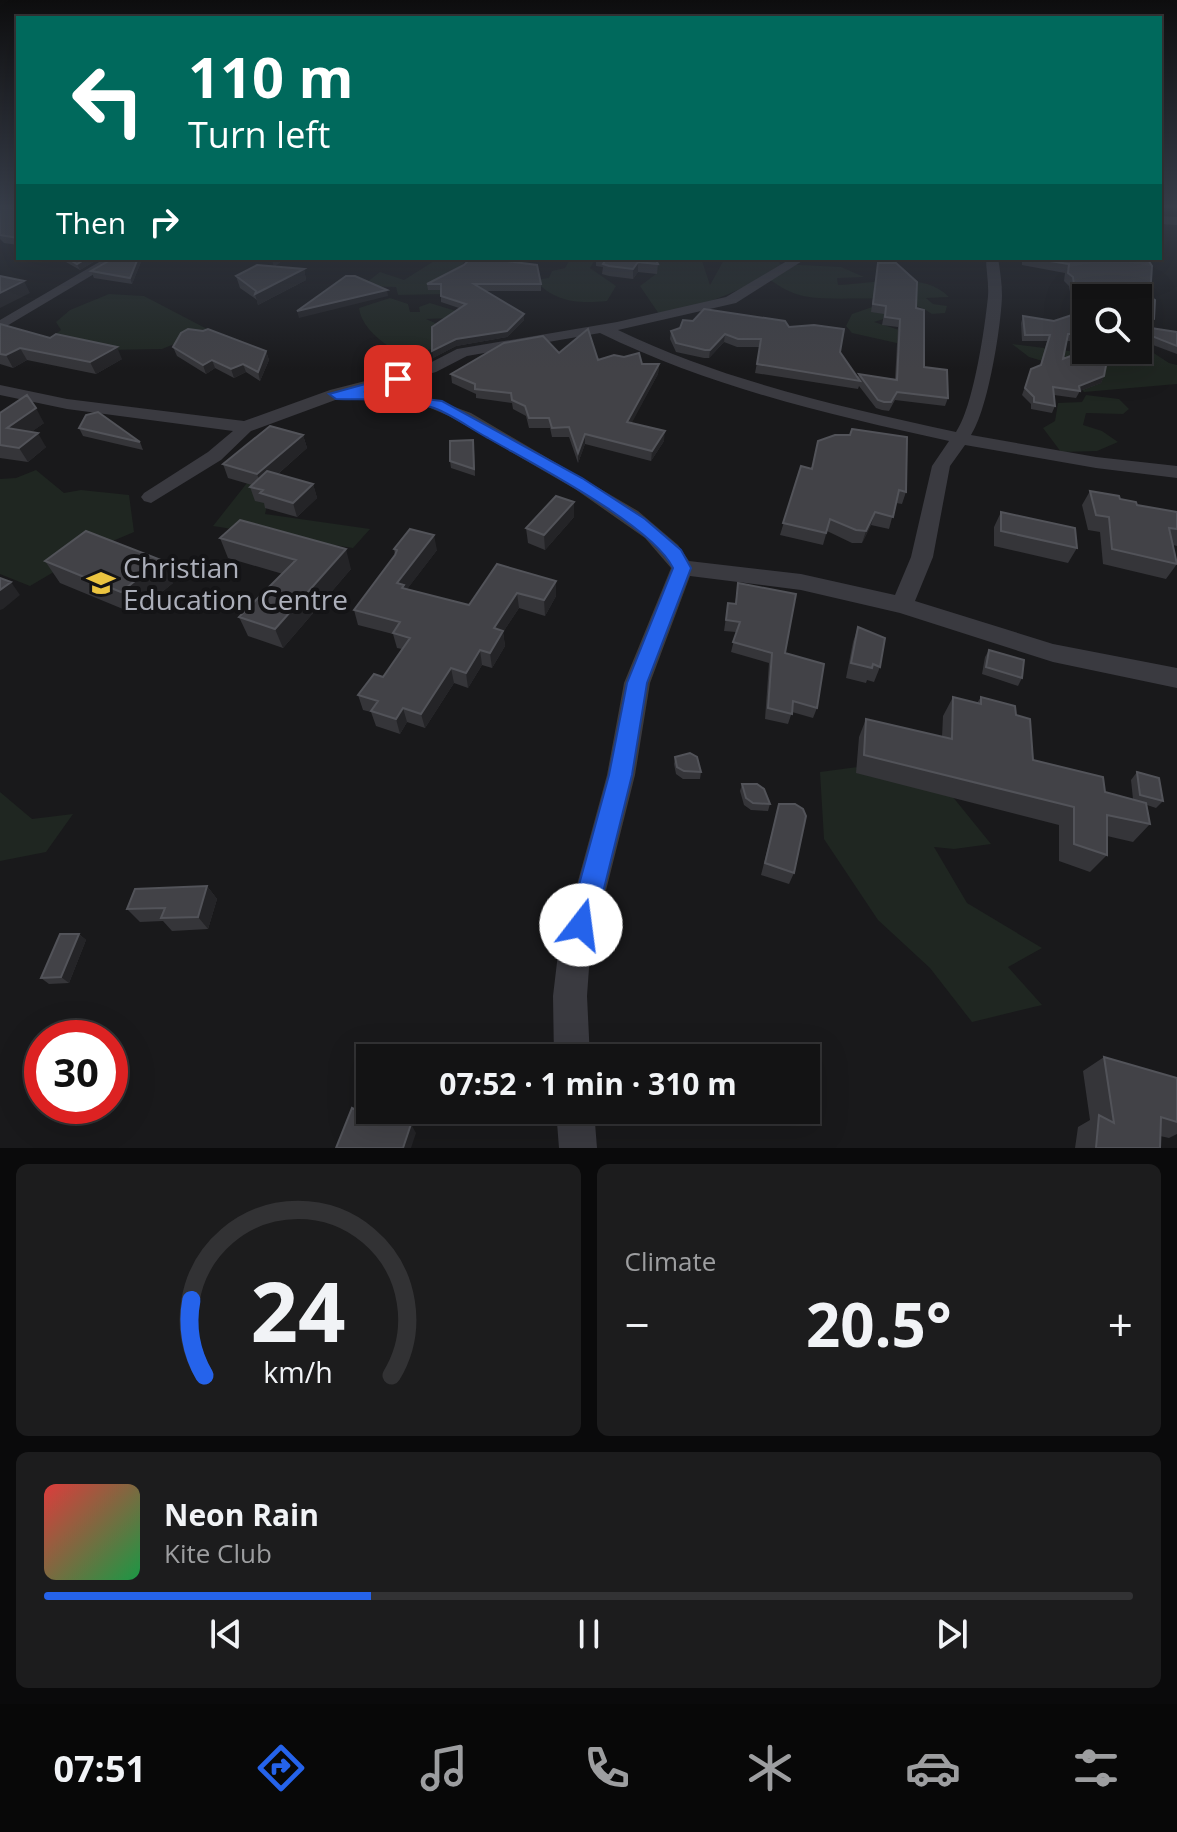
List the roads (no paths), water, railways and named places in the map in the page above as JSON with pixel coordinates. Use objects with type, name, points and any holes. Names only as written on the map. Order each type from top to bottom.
[{"type":"street","points":[[0,326],[109,262]]},
{"type":"street","points":[[151,497],[217,452],[245,427],[336,394],[420,372],[463,352],[603,329],[731,300],[795,262]]},
{"type":"street","points":[[902,605],[922,557],[941,466],[972,421],[995,295],[992,262]]},
{"type":"street","points":[[603,329],[638,347],[779,395],[958,439],[1095,464],[1177,472]]},
{"type":"street","points":[[0,390],[67,404],[245,427]]},
{"type":"street","points":[[336,394],[437,404],[487,429],[614,506],[667,547],[682,568],[801,582],[902,605],[1053,653],[1177,678]]},
{"type":"street","points":[[572,1044],[570,996],[574,954],[621,775],[637,683],[682,568]]},
{"type":"street","points":[[576,1124],[578,1148]]},
{"type":"place","name":"Christian Education Centre","points":[[101,583]]}]
